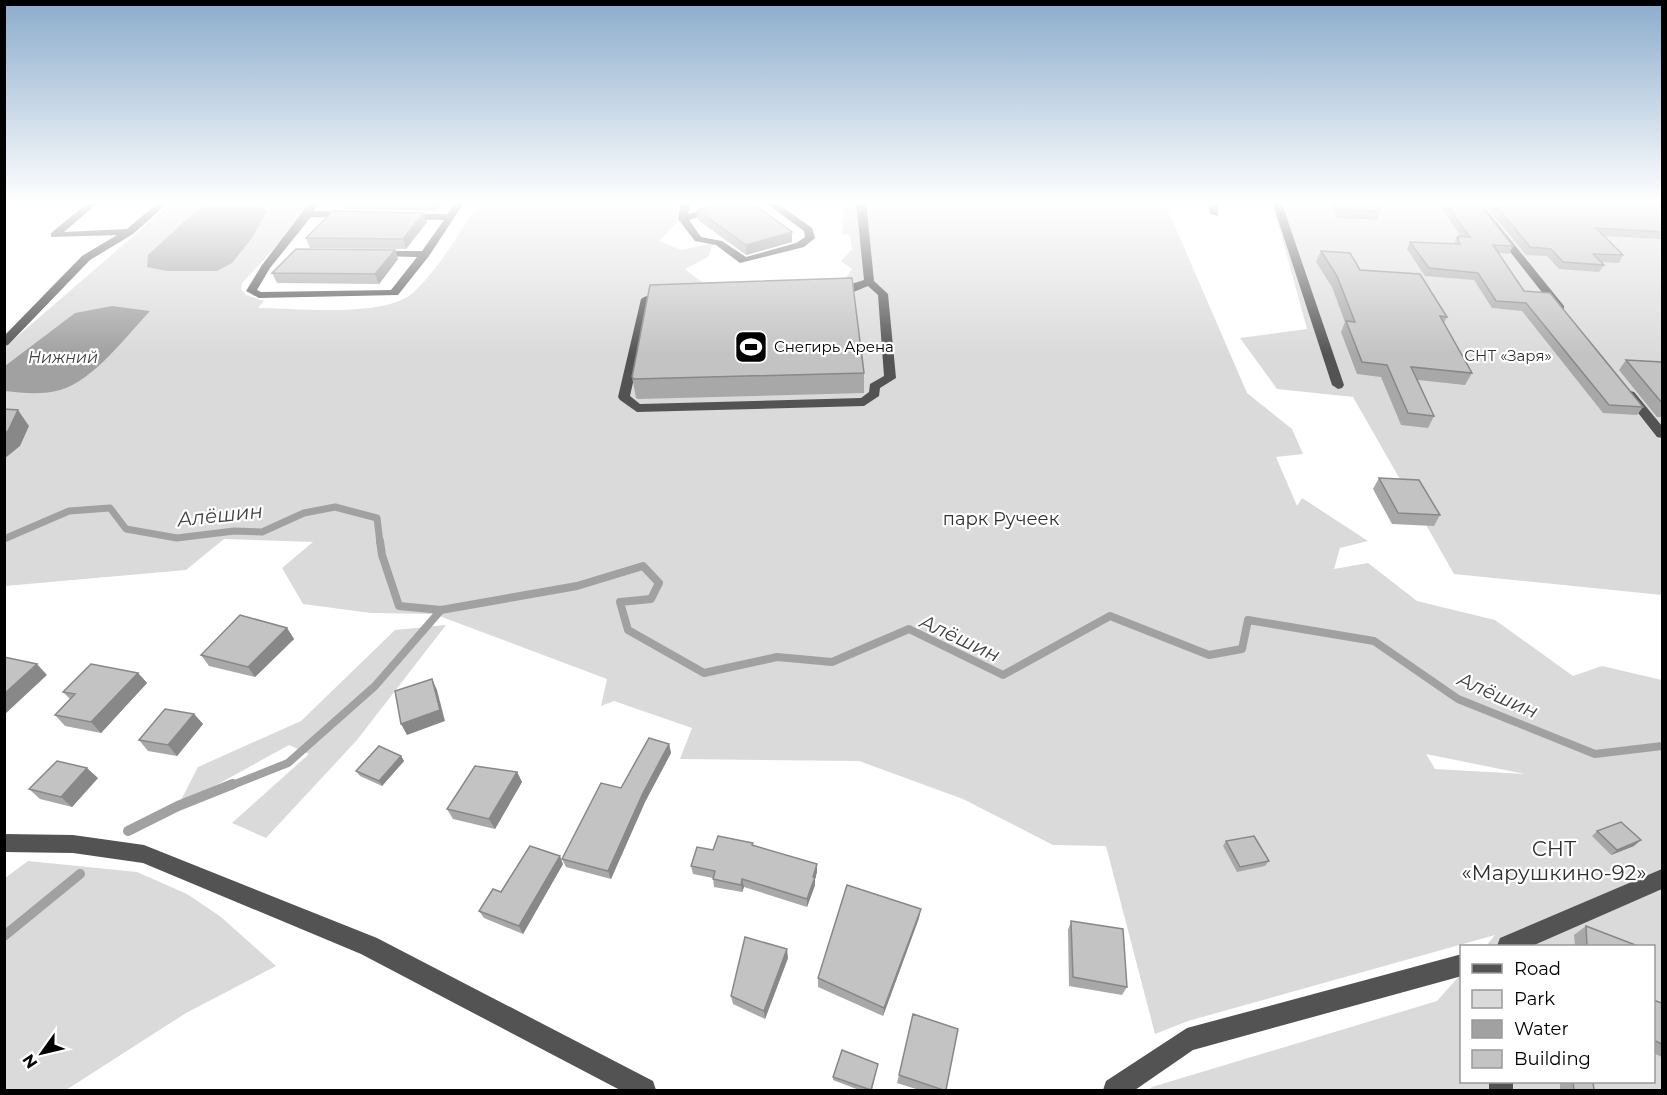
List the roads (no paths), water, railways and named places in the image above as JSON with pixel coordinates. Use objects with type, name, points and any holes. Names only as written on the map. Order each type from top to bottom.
[{"type":"street","points":[[4,343],[86,258],[96,252]]},
{"type":"street","points":[[282,252],[260,272],[251,291],[259,296],[394,293],[425,254]]},
{"type":"street","points":[[732,252],[744,261],[775,252]]},
{"type":"street","points":[[681,297],[646,299],[624,397],[637,408],[864,402],[875,393],[874,387],[890,378],[883,294],[869,282],[866,252]]},
{"type":"street","points":[[1293,252],[1338,386]]},
{"type":"street","points":[[1515,252],[1570,321]]},
{"type":"street","points":[[367,254],[425,254]]},
{"type":"street","points":[[821,291],[845,291],[869,282]]},
{"type":"street","points":[[1622,386],[1662,434]]},
{"type":"street","points":[[4,843],[73,844],[144,854],[369,946],[644,1090]]},
{"type":"street","points":[[1510,945],[1662,879]]},
{"type":"street","points":[[1115,1090],[1187,1040],[1460,965]]},
{"type":"water","points":[[151,252],[241,252],[232,263],[217,271],[167,271],[147,267],[148,255]]},
{"type":"water","name":"Нижний","points":[[112,306],[150,311],[109,356],[85,377],[53,392],[5,391],[5,366],[75,313]]},
{"type":"waterway","name":"Алёшин","points":[[4,539],[69,511],[110,508],[126,529],[177,538],[234,531],[262,532],[304,513],[335,507],[377,518],[380,543]]},
{"type":"waterway","name":"Алёшин","points":[[380,541],[382,555],[399,606],[441,610]]},
{"type":"waterway","name":"Алёшин","points":[[441,610],[577,586],[643,566],[659,583],[651,599],[620,602],[628,630],[704,673],[777,657],[832,662],[909,629],[1003,675],[1110,616],[1209,655],[1242,649],[1248,620],[1374,641],[1458,699],[1595,754],[1662,746]]},
{"type":"waterway","points":[[230,786],[288,763],[375,686],[441,610]]},
{"type":"waterway","points":[[128,831],[178,806],[233,784]]},
{"type":"waterway","points":[[4,936],[80,874]]},
{"type":"place","name":"Снегирь Арена","points":[[751,347]]},
{"type":"park label","name":"СНТ «Заря»","points":[[1508,356]]},
{"type":"park label","name":"парк Ручеек","points":[[1001,519]]},
{"type":"park label","name":"СНТ «Марушкино-92»","points":[[1554,861]]}]
